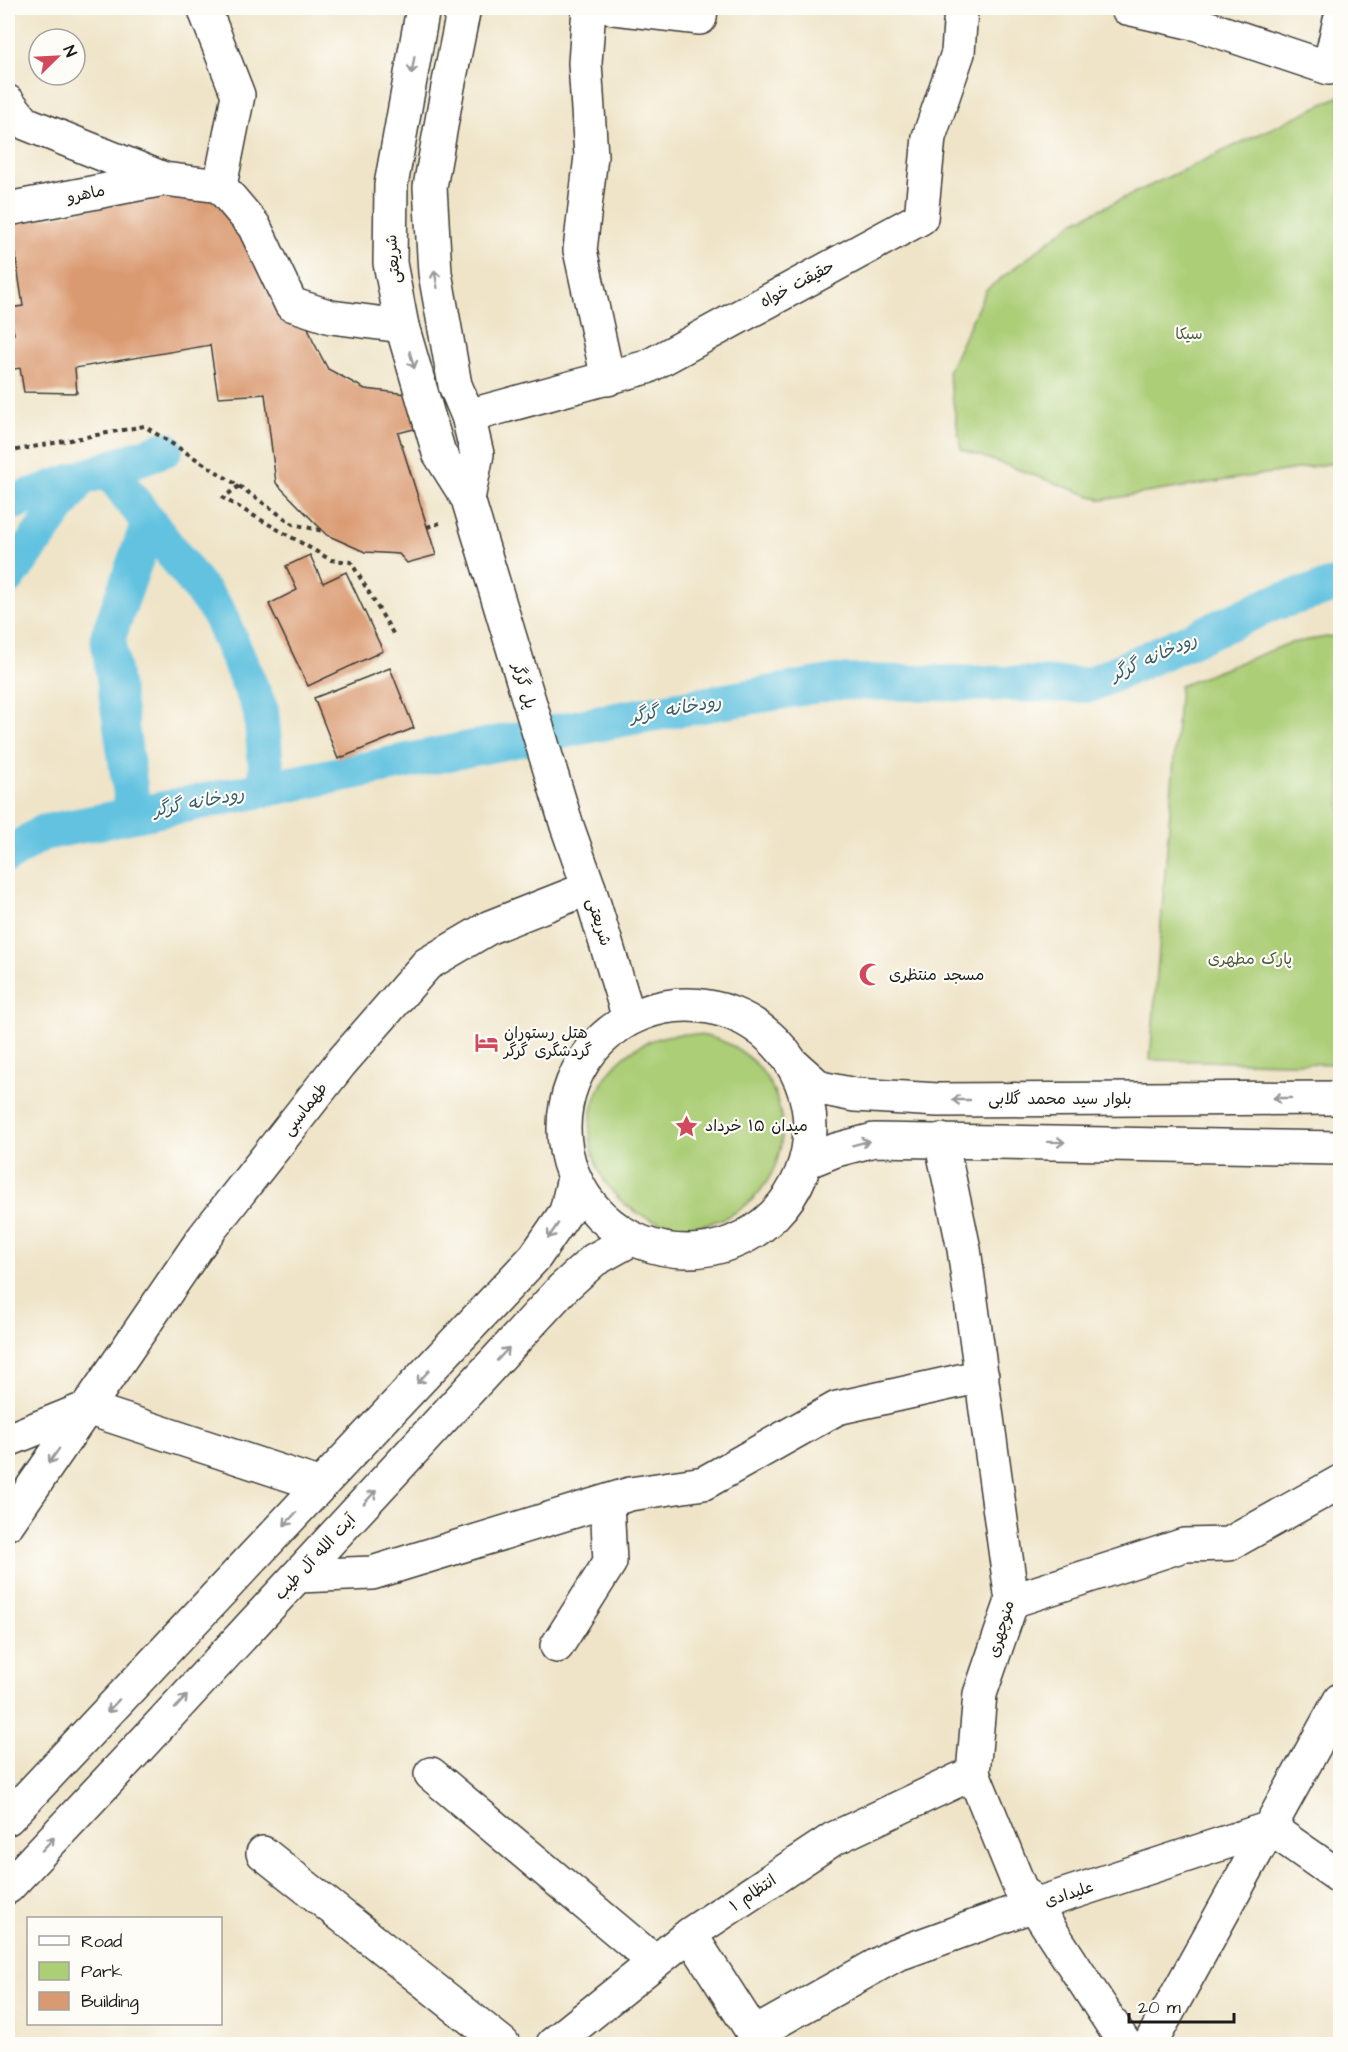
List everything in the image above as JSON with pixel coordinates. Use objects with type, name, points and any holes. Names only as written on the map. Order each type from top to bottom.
[{"type":"main road","name":"شریعتی","points":[[423,8],[391,185],[390,263],[402,326],[439,453],[468,500],[481,546]]},
{"type":"main road","name":"شریعتی","points":[[465,8],[430,187],[435,273],[455,385],[468,416],[477,454],[468,500]]},
{"type":"main road","points":[[589,8],[585,63],[591,156],[580,250],[608,379]]},
{"type":"main road","points":[[614,8],[700,18],[700,8]]},
{"type":"main road","name":"حقیقت خواه","points":[[468,416],[647,367],[921,218],[929,137],[958,53],[961,8]]},
{"type":"main road","points":[[1127,8],[1197,24],[1329,68],[1341,20]]},
{"type":"main road","points":[[206,13],[238,95],[220,186]]},
{"type":"main road","points":[[8,102],[25,123],[164,179],[220,186],[254,226],[291,304],[331,317],[402,326]]},
{"type":"main road","name":"ماهرو","points":[[8,208],[164,179]]},
{"type":"main road","name":"پل گرگر","points":[[481,546],[567,826]]},
{"type":"main road","name":"شریعتی","points":[[567,826],[589,888],[629,1018]]},
{"type":"main road","name":"طهماسبی","points":[[8,1523],[204,1237],[340,1064],[427,964],[490,927],[589,888]]},
{"type":"main road","points":[[701,1005],[736,1014],[768,1034],[792,1062],[806,1094],[811,1128],[806,1162],[792,1194],[771,1220],[743,1239],[706,1251],[668,1250],[632,1239],[598,1213],[574,1178],[565,1142],[566,1105],[578,1070],[599,1040],[629,1018],[663,1006],[701,1005]]},
{"type":"main road","name":"بلوار سید محمد گلابی","points":[[792,1062],[820,1088],[855,1095],[938,1100],[1341,1098]]},
{"type":"main road","points":[[806,1162],[836,1150],[874,1140],[1341,1148]]},
{"type":"main road","name":"منوچهری","points":[[941,1140],[964,1249],[1012,1601],[980,1694],[973,1773],[1020,1888],[1034,1905],[1125,2044]]},
{"type":"main road","points":[[8,1818],[535,1257],[566,1212],[574,1178]]},
{"type":"main road","name":"آیت الله آل طیب","points":[[8,1887],[563,1288],[594,1260],[632,1239]]},
{"type":"main road","points":[[298,1576],[372,1573],[630,1494],[704,1483],[837,1408],[981,1376]]},
{"type":"main road","points":[[8,1440],[87,1408],[321,1485]]},
{"type":"main road","points":[[1012,1601],[1184,1545],[1229,1544],[1341,1482]]},
{"type":"main road","points":[[557,1646],[610,1562],[607,1502]]},
{"type":"main road","points":[[1150,2044],[1341,1700]]},
{"type":"main road","name":"انتظام ۱","points":[[553,2044],[690,1934],[834,1839],[973,1773]]},
{"type":"main road","points":[[431,1774],[655,1962]]},
{"type":"main road","points":[[1270,1828],[1341,1877]]},
{"type":"main road","name":"علیدادی","points":[[753,2039],[895,1955],[1034,1905],[1270,1828]]},
{"type":"main road","points":[[263,1853],[503,2044]]},
{"type":"main road","points":[[690,1934],[753,2039]]},
{"type":"path","points":[[8,455],[17,450],[144,426],[239,486],[293,524],[323,531]]},
{"type":"path","points":[[239,486],[223,498],[331,560],[351,562],[394,635]]},
{"type":"green space","name":"سیکا","points":[[1340,96],[1340,462],[1102,500],[961,449],[948,372],[986,290],[1075,221]]},
{"type":"green space","name":"پارک مطهری","points":[[1340,635],[1340,1064],[1150,1060],[1180,686],[1290,643]]},
{"type":"green space","points":[[695,1034],[723,1041],[740,1050],[754,1062],[766,1076],[775,1093],[781,1111],[781,1149],[775,1167],[766,1184],[754,1198],[740,1210],[723,1219],[705,1225],[677,1226],[649,1219],[632,1210],[606,1184],[591,1149],[590,1121],[597,1093],[606,1076],[632,1050],[667,1035]]},
{"type":"building","points":[[177,191],[212,195],[248,241],[290,322],[305,319],[313,341],[328,369],[365,389],[407,394],[422,427],[398,433],[436,555],[407,563],[399,554],[365,552],[327,535],[276,483],[265,394],[218,397],[210,345],[75,368],[77,393],[24,392],[20,368],[8,370],[8,335],[14,334],[9,308],[23,306],[11,225]]},
{"type":"building","points":[[310,555],[323,583],[346,572],[383,651],[308,686],[269,604],[297,590],[286,566]]},
{"type":"building","points":[[390,668],[414,728],[338,759],[314,698]]},
{"type":"waterway","points":[[8,504],[165,449]]},
{"type":"waterway","points":[[108,469],[218,612],[261,711],[268,789]]},
{"type":"waterway","points":[[8,578],[80,479]]},
{"type":"waterway","points":[[134,815],[108,637],[149,522]]},
{"type":"waterway","name":"رودخانه گرگر","points":[[8,855],[42,833],[627,718],[836,682],[1089,685],[1274,603],[1340,584]]},
{"type":"place","name":"مسجد منتظری","points":[[871,975]]},
{"type":"place","name":"هتل رستوران گردشگری گرگر","points":[[486,1042]]},
{"type":"place","name":"میدان ۱۵ خرداد","points":[[687,1126]]}]
